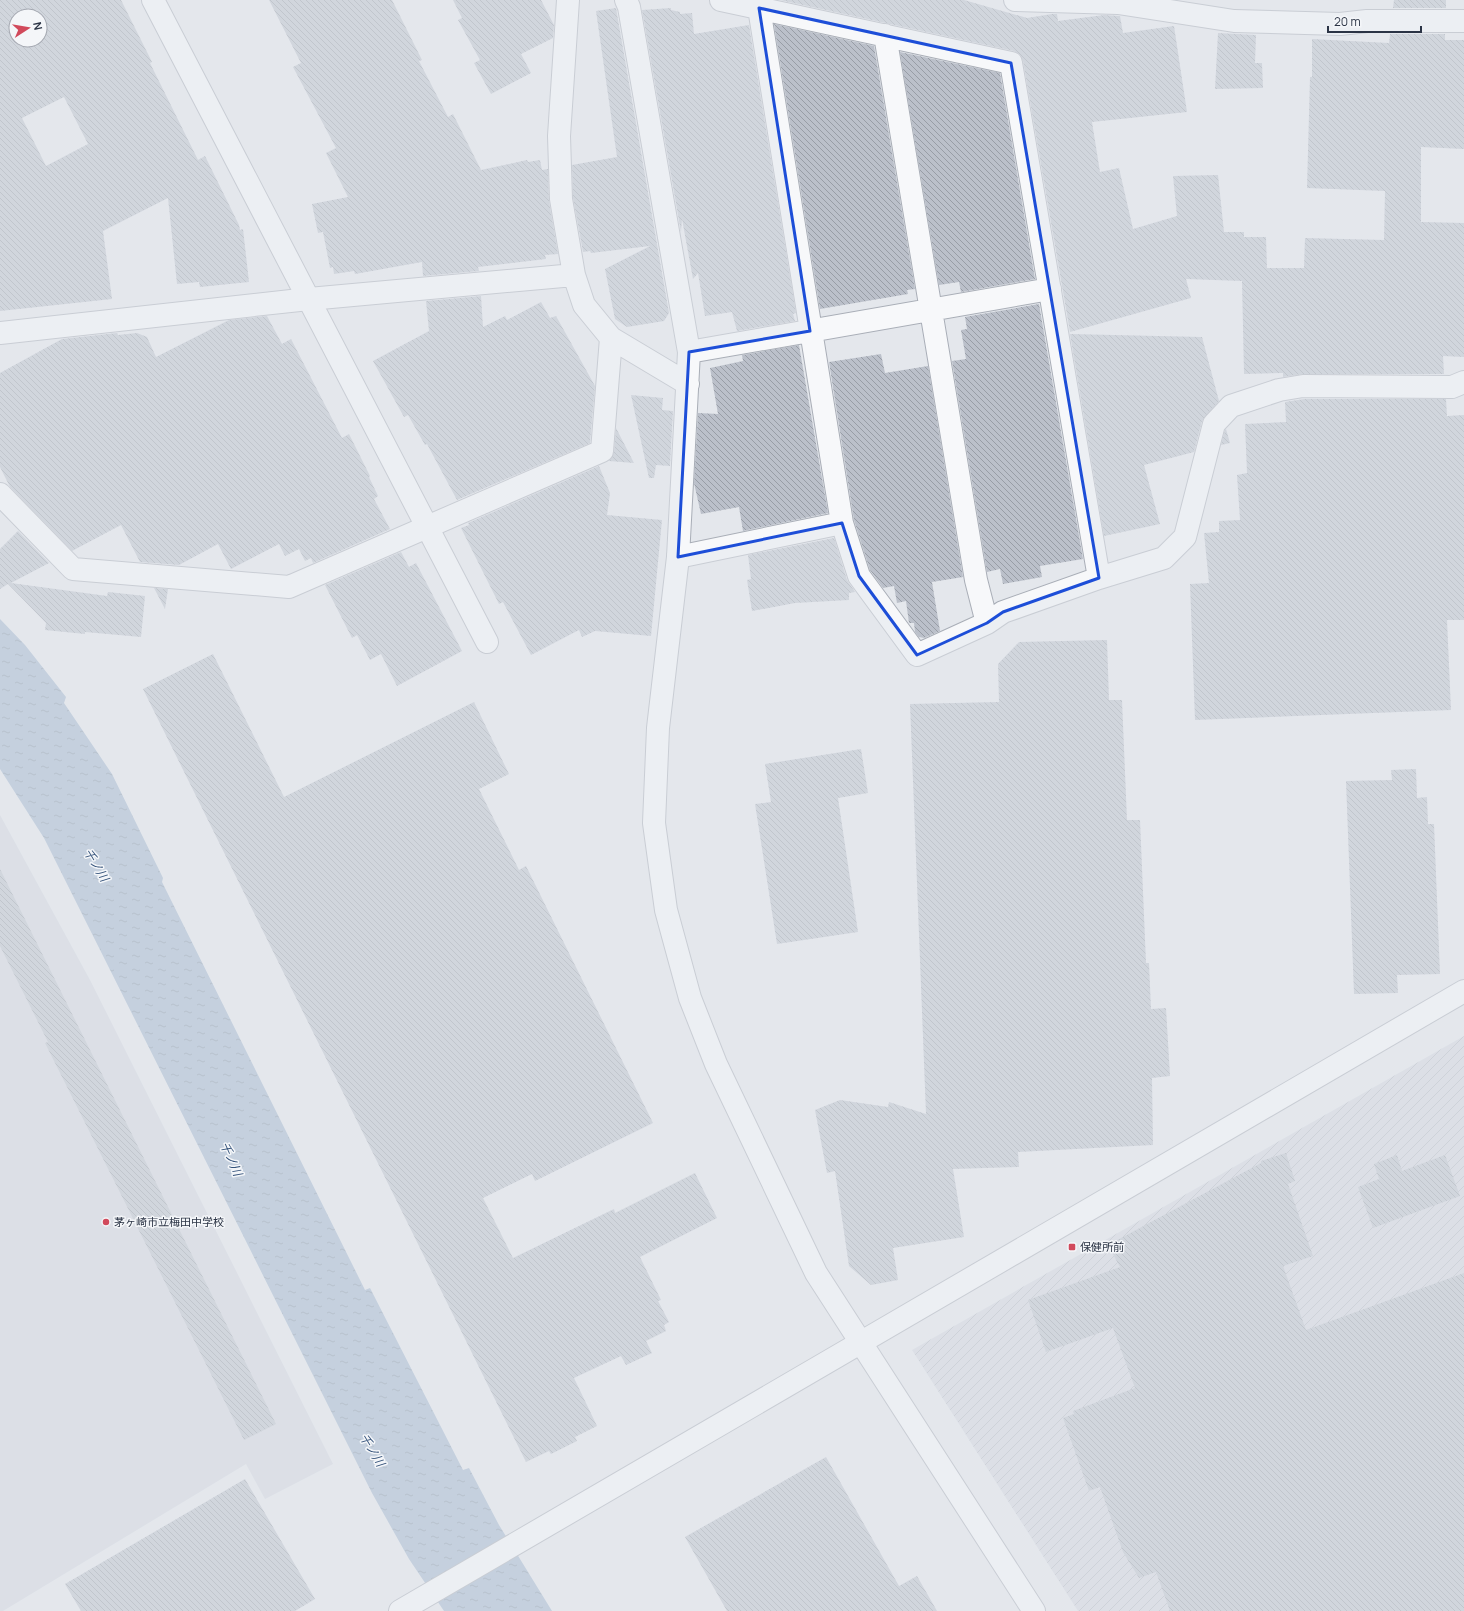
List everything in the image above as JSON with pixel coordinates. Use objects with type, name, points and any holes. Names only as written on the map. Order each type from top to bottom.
[{"type":"street","points":[[153,0],[487,642]]},
{"type":"street","points":[[568,0],[560,136],[561,199],[574,275],[584,305],[611,338],[688,384]]},
{"type":"street","points":[[626,0],[631,15],[689,352],[678,557],[658,728],[654,823],[666,910],[690,998],[716,1064],[816,1273],[1034,1611]]},
{"type":"street","points":[[721,0],[1011,63],[1099,578]]},
{"type":"street","points":[[1015,0],[1118,2],[1234,22],[1340,24],[1367,21],[1464,21]]},
{"type":"street","points":[[759,8],[842,523],[859,576],[917,655],[988,623],[1003,612],[1099,578],[1164,558],[1185,537],[1214,424],[1231,406],[1279,390],[1303,386],[1452,387],[1464,382]]},
{"type":"street","points":[[885,35],[976,580],[988,623]]},
{"type":"street","points":[[0,334],[309,298],[574,275]]},
{"type":"street","points":[[689,352],[1050,289]]},
{"type":"street","points":[[0,494],[73,569],[289,587],[602,451],[611,338]]},
{"type":"street","points":[[678,557],[842,523]]},
{"type":"street","points":[[400,1611],[1464,991]]},
{"type":"highlighted area","points":[[759,8],[1011,63],[1099,578],[1003,612],[987,623],[917,655],[859,576],[842,523],[678,557],[689,352],[810,331]]},
{"type":"shaded area","name":"茅ヶ崎市立梅田中学校","points":[[0,815],[90,980],[333,1464],[265,1499],[246,1464],[3,1611],[0,1611]]},
{"type":"shaded area","points":[[1464,1036],[1464,1611],[1078,1611],[912,1350]]},
{"type":"water","name":"千ノ川","points":[[0,619],[25,645],[66,697],[64,703],[112,774],[163,878],[162,882],[365,1290],[370,1288],[463,1470],[469,1468],[499,1525],[552,1611],[444,1611],[409,1559],[372,1493],[44,838],[0,769]]},
{"type":"building","points":[[0,0],[121,0],[198,160],[205,156],[239,225],[240,230],[243,229],[249,282],[200,287],[199,282],[177,284],[168,198],[103,231],[112,299],[0,311]],"holes":[[[64,97],[88,144],[46,166],[22,118]]]},
{"type":"building","points":[[269,0],[392,0],[422,60],[419,61],[448,117],[453,114],[481,170],[527,160],[528,162],[540,160],[542,170],[548,169],[549,201],[558,254],[545,255],[546,259],[478,267],[479,271],[423,276],[422,262],[355,274],[354,271],[334,274],[333,267],[330,268],[323,232],[318,233],[312,204],[348,197],[326,153],[336,148],[293,67],[301,63]]},
{"type":"building","points":[[453,0],[541,0],[554,25],[553,38],[521,54],[531,73],[491,94],[474,63],[480,60],[458,20],[462,18]]},
{"type":"building","points":[[780,0],[964,0],[1027,18],[1057,14],[1058,21],[1104,15],[1120,16],[1123,33],[1174,26],[1187,112],[1092,122],[1100,172],[1119,168],[1133,229],[1177,216],[1173,176],[1218,175],[1224,232],[1244,232],[1244,237],[1266,237],[1267,268],[1304,268],[1305,238],[1384,240],[1385,191],[1307,188],[1310,77],[1312,77],[1312,39],[1389,43],[1390,34],[1445,34],[1445,40],[1464,40],[1464,149],[1421,147],[1421,222],[1464,223],[1464,357],[1443,356],[1444,374],[1303,374],[1283,377],[1283,373],[1244,374],[1242,281],[1186,279],[1191,298],[1070,332],[1023,61],[1020,55],[1014,51]]},
{"type":"building","points":[[1394,0],[1446,0],[1446,8],[1393,8]]},
{"type":"building","points":[[616,8],[669,313],[664,321],[627,327],[615,319],[605,269],[650,246],[591,253],[590,251],[583,252],[573,198],[572,165],[617,157],[596,11]]},
{"type":"building","points":[[671,8],[671,10],[680,12],[680,14],[692,13],[694,34],[749,25],[796,313],[793,314],[795,321],[737,331],[732,312],[705,316],[698,273],[693,279],[682,219],[681,232],[642,10]]},
{"type":"building","points":[[774,24],[874,46],[915,289],[907,290],[908,294],[820,309]]},
{"type":"building","points":[[1218,33],[1256,35],[1255,63],[1262,63],[1263,88],[1215,89]]},
{"type":"building","points":[[900,52],[1000,73],[1035,279],[961,292],[959,282],[939,285]]},
{"type":"building","points":[[481,296],[483,327],[505,316],[507,320],[541,302],[550,318],[556,316],[595,386],[590,443],[457,500],[427,444],[425,445],[408,415],[404,417],[373,361],[429,331],[426,301]]},
{"type":"building","points":[[1039,304],[1083,559],[1040,566],[1042,577],[1003,584],[1000,569],[987,572],[952,361],[966,359],[961,330],[967,329],[965,317]]},
{"type":"building","points":[[267,316],[282,344],[291,339],[342,438],[349,434],[370,476],[369,477],[378,496],[374,499],[390,529],[313,563],[311,558],[305,561],[299,549],[285,556],[279,544],[231,569],[218,544],[179,565],[140,562],[121,525],[72,551],[10,487],[0,467],[0,373],[62,339],[117,333],[118,335],[137,333],[147,337],[156,357],[229,320]]},
{"type":"building","points":[[1070,334],[1202,337],[1219,401],[1202,421],[1194,452],[1144,465],[1160,524],[1104,536]]},
{"type":"building","points":[[799,345],[828,513],[743,531],[739,507],[701,514],[694,483],[698,413],[718,414],[710,368],[743,361],[742,355]]},
{"type":"building","points":[[881,354],[885,373],[928,366],[963,577],[932,582],[940,631],[924,638],[919,637],[915,632],[914,623],[909,623],[906,601],[897,603],[894,586],[883,588],[870,570],[854,520],[829,362]]},
{"type":"building","points":[[631,395],[663,398],[662,410],[673,411],[670,466],[656,465],[654,478],[649,478]]},
{"type":"building","points":[[1304,399],[1446,399],[1447,416],[1464,415],[1464,620],[1447,620],[1451,710],[1195,720],[1190,584],[1209,583],[1204,533],[1219,532],[1219,521],[1240,520],[1237,475],[1247,473],[1245,424],[1286,422],[1285,402]]},
{"type":"building","points":[[616,428],[634,463],[609,461],[614,452]]},
{"type":"building","points":[[1226,429],[1230,443],[1221,445],[1225,430]]},
{"type":"building","points":[[599,466],[610,493],[607,515],[662,520],[651,636],[595,631],[582,637],[579,630],[531,655],[503,602],[499,604],[461,528],[469,525],[468,523]]},
{"type":"building","points":[[18,531],[49,563],[11,583],[107,596],[108,592],[145,596],[141,637],[45,630],[46,623],[8,584],[0,589],[0,549]]},
{"type":"building","points":[[834,538],[847,580],[855,592],[849,593],[849,600],[795,603],[752,611],[747,580],[751,579],[748,555]]},
{"type":"building","points":[[401,552],[409,567],[416,563],[462,651],[397,686],[381,654],[370,660],[357,635],[352,638],[325,585]]},
{"type":"building","points":[[154,588],[168,589],[165,609]]},
{"type":"building","points":[[1107,640],[1109,700],[1122,700],[1127,820],[1140,820],[1146,963],[1149,963],[1151,1009],[1166,1008],[1170,1076],[1152,1078],[1153,1145],[1018,1152],[1019,1167],[953,1169],[964,1237],[893,1248],[898,1280],[871,1285],[849,1266],[835,1171],[827,1173],[815,1110],[840,1100],[888,1107],[889,1102],[926,1114],[910,704],[999,702],[998,664],[1019,642]]},
{"type":"building","points":[[213,654],[284,797],[474,702],[509,774],[479,789],[519,870],[526,866],[653,1123],[535,1181],[532,1174],[483,1198],[513,1258],[614,1209],[615,1213],[695,1173],[717,1218],[640,1257],[661,1300],[658,1301],[669,1322],[664,1325],[666,1331],[646,1341],[652,1353],[626,1365],[621,1356],[574,1378],[597,1426],[575,1437],[577,1441],[551,1454],[549,1451],[526,1462],[143,689]]},
{"type":"building","points":[[861,749],[868,793],[838,798],[858,932],[777,944],[755,804],[771,802],[765,764]]},
{"type":"building","points":[[1416,769],[1417,798],[1427,797],[1428,824],[1434,824],[1440,974],[1397,975],[1398,993],[1354,994],[1346,781],[1392,780],[1391,770]]},
{"type":"building","points":[[0,869],[276,1424],[244,1440],[45,1043],[48,1042],[0,946]]},
{"type":"building","points":[[1286,1153],[1295,1181],[1288,1184],[1313,1256],[1283,1266],[1306,1330],[1464,1273],[1464,1611],[1170,1611],[1156,1572],[1139,1578],[1123,1552],[1100,1487],[1089,1491],[1063,1418],[1074,1414],[1073,1411],[1135,1388],[1113,1328],[1046,1352],[1028,1300],[1120,1267],[1108,1245],[1261,1163],[1261,1161]]},
{"type":"building","points":[[1397,1155],[1402,1171],[1445,1155],[1460,1196],[1373,1228],[1358,1187],[1379,1179],[1374,1164]]},
{"type":"building","points":[[826,1457],[899,1586],[917,1576],[937,1611],[727,1611],[685,1537]]},
{"type":"building","points":[[245,1479],[315,1599],[295,1611],[81,1611],[65,1584]]},
{"type":"place","name":"茅ヶ崎市立梅田中学校","points":[[106,1222]]},
{"type":"place","name":"保健所前","points":[[1072,1247]]}]
